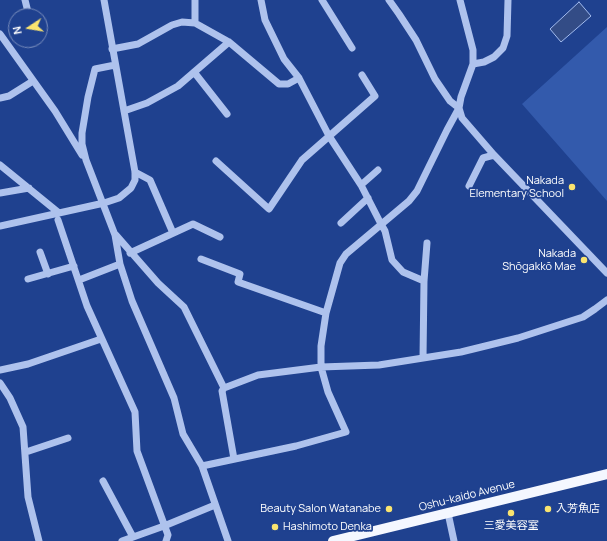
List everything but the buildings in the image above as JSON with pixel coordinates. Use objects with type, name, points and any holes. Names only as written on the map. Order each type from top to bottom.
[{"type":"main road","name":"Oshu-kaido Avenue","points":[[332,541],[362,537],[448,513],[607,474]]},
{"type":"street","points":[[0,226],[59,217],[119,198],[131,188],[135,180],[135,172],[104,0]]},
{"type":"street","points":[[195,0],[195,23]]},
{"type":"street","points":[[261,0],[265,20],[284,59],[299,78],[329,136],[361,185],[385,231],[392,260],[403,272],[424,281]]},
{"type":"street","points":[[322,0],[352,48]]},
{"type":"street","points":[[388,0],[400,14],[416,40],[435,79],[450,101],[459,108],[462,118],[494,155],[607,273]]},
{"type":"street","points":[[202,466],[296,446],[346,432],[328,392],[321,367],[321,346],[326,313],[340,263],[346,254],[409,201],[417,191],[446,130],[459,108],[461,97],[473,64],[473,50],[460,0]]},
{"type":"street","points":[[473,64],[484,62],[494,57],[503,48],[507,36],[508,0]]},
{"type":"street","points":[[112,49],[138,44],[172,25],[182,22],[195,23],[229,42],[279,84],[288,84],[299,78]]},
{"type":"street","points":[[0,34],[55,111],[86,160]]},
{"type":"street","points":[[124,111],[147,103],[178,86],[229,42]]},
{"type":"street","points":[[115,65],[95,69],[88,98],[82,133],[82,144],[96,188],[104,203],[115,235],[120,264],[132,301],[174,398],[183,434],[202,466],[228,541]]},
{"type":"street","points":[[194,72],[228,114]]},
{"type":"street","points":[[216,161],[269,209],[302,160],[375,96],[362,75]]},
{"type":"street","points":[[0,98],[9,96],[33,81]]},
{"type":"street","points":[[469,186],[483,158],[494,155]]},
{"type":"street","points":[[0,165],[29,188],[59,217],[87,306],[135,412],[137,451],[168,535],[166,541]]},
{"type":"street","points":[[361,185],[378,170]]},
{"type":"street","points":[[135,172],[150,180],[173,233]]},
{"type":"street","points":[[0,193],[29,188]]},
{"type":"street","points":[[341,223],[368,198]]},
{"type":"street","points":[[130,253],[193,224],[220,236]]},
{"type":"street","points":[[115,235],[158,283],[184,307],[224,388],[222,391],[234,459]]},
{"type":"street","points":[[423,358],[424,281],[427,243]]},
{"type":"street","points":[[40,252],[48,274]]},
{"type":"street","points":[[201,259],[240,274],[238,282],[326,313]]},
{"type":"street","points":[[79,280],[120,264]]},
{"type":"street","points":[[28,279],[74,266]]},
{"type":"street","points":[[224,388],[258,375],[321,367],[379,365],[460,352],[518,338],[583,317],[607,300]]},
{"type":"street","points":[[0,370],[28,364],[101,339]]},
{"type":"street","points":[[0,383],[10,398],[24,427],[28,497],[39,541]]},
{"type":"street","points":[[26,452],[68,438]]},
{"type":"street","points":[[103,481],[133,537]]},
{"type":"street","points":[[122,541],[215,505]]},
{"type":"street","points":[[448,513],[454,541]]},
{"type":"shaded area","points":[[579,2],[591,16],[561,42],[550,29]]},
{"type":"shaded area","points":[[607,27],[607,201],[522,104]]},
{"type":"place","name":"Nakada Elementary School","points":[[572,187]]},
{"type":"place","name":"Nakada Shōgakkō Mae","points":[[584,260]]},
{"type":"place","name":"Beauty Salon Watanabe","points":[[389,509]]},
{"type":"place","name":"入芳魚店","points":[[548,509]]},
{"type":"place","name":"三愛美容室","points":[[511,513]]},
{"type":"place","name":"Hashimoto Denka","points":[[275,527]]}]
